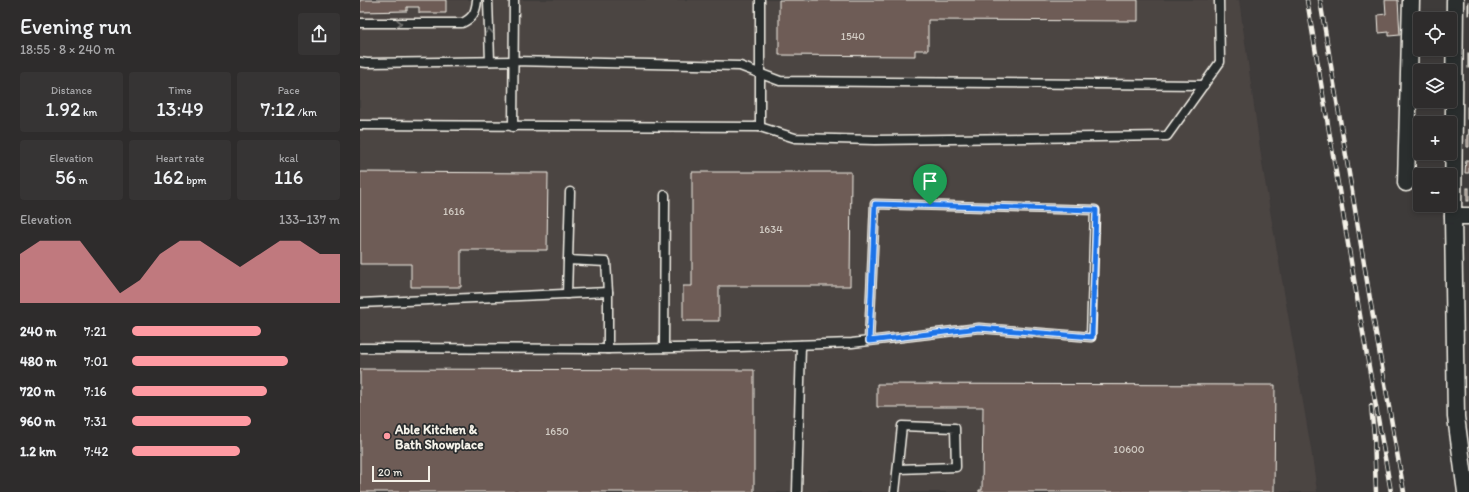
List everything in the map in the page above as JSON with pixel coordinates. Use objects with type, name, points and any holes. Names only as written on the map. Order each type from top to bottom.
[{"type":"street","points":[[1406,183],[1411,0]]},
{"type":"street","points":[[1455,0],[1453,216],[1456,417],[1466,492]]},
{"type":"street","points":[[1453,216],[1469,216]]},
{"type":"lane","points":[[360,22],[462,23],[471,19],[475,12],[477,0]]},
{"type":"lane","points":[[488,0],[490,62]]},
{"type":"lane","points":[[513,127],[514,0]]},
{"type":"lane","points":[[760,0],[760,127]]},
{"type":"lane","points":[[360,125],[513,127],[760,127],[795,138],[875,140],[1167,136],[1220,62],[1219,0]]},
{"type":"lane","points":[[360,62],[514,61],[740,66],[760,72],[780,81],[1204,85]]},
{"type":"lane","points":[[567,294],[570,192]]},
{"type":"lane","points":[[664,348],[665,195]]},
{"type":"lane","points":[[360,348],[608,349],[801,345],[869,341],[979,328],[1092,337],[1096,210],[875,204],[869,341]]},
{"type":"lane","points":[[568,260],[606,262],[608,292],[608,349]]},
{"type":"lane","points":[[360,303],[608,292]]},
{"type":"lane","points":[[797,492],[801,345]]},
{"type":"lane","points":[[895,492],[902,426],[955,428],[956,467],[898,469]]},
{"type":"shaded area","points":[[360,0],[1239,0],[1263,170],[1317,492],[360,492]]},
{"type":"building","points":[[360,0],[446,0],[446,13],[419,13],[419,7],[407,7],[407,11],[360,12]]},
{"type":"building","points":[[779,0],[1138,0],[1138,21],[928,20],[928,50],[915,50],[915,56],[779,55]]},
{"type":"building","points":[[1385,0],[1398,0],[1400,35],[1389,36],[1389,32],[1379,33],[1378,15],[1386,14]]},
{"type":"building","points":[[1469,2],[1469,15],[1468,15]]},
{"type":"building","points":[[1469,53],[1469,68],[1468,68]]},
{"type":"building","points":[[1467,107],[1469,107],[1469,119],[1467,119]]},
{"type":"building","points":[[1467,135],[1469,135],[1469,147],[1467,147]]},
{"type":"building","points":[[1466,160],[1469,160],[1469,173],[1465,173]]},
{"type":"building","points":[[360,172],[548,173],[547,250],[461,250],[461,287],[411,287],[411,264],[360,264]]},
{"type":"building","points":[[692,172],[851,172],[850,286],[719,286],[719,321],[683,321],[683,286],[692,286]]},
{"type":"building","points":[[1467,188],[1469,188],[1469,201],[1467,201]]},
{"type":"building","points":[[360,369],[754,370],[754,492],[360,492]]},
{"type":"building","points":[[877,384],[1275,385],[1274,492],[979,492],[979,490],[982,490],[983,407],[877,407]]},
{"type":"railway","points":[[1307,0],[1391,492]]},
{"type":"railway","points":[[1320,0],[1404,492]]},
{"type":"railway","points":[[1371,406],[1374,435],[1376,492]]},
{"type":"place","name":"Able Kitchen & Bath Showplace","points":[[387,436]]},
{"type":"route","points":[[875,204],[930,205],[1096,210],[1092,337],[979,328],[869,341],[875,204]]}]
